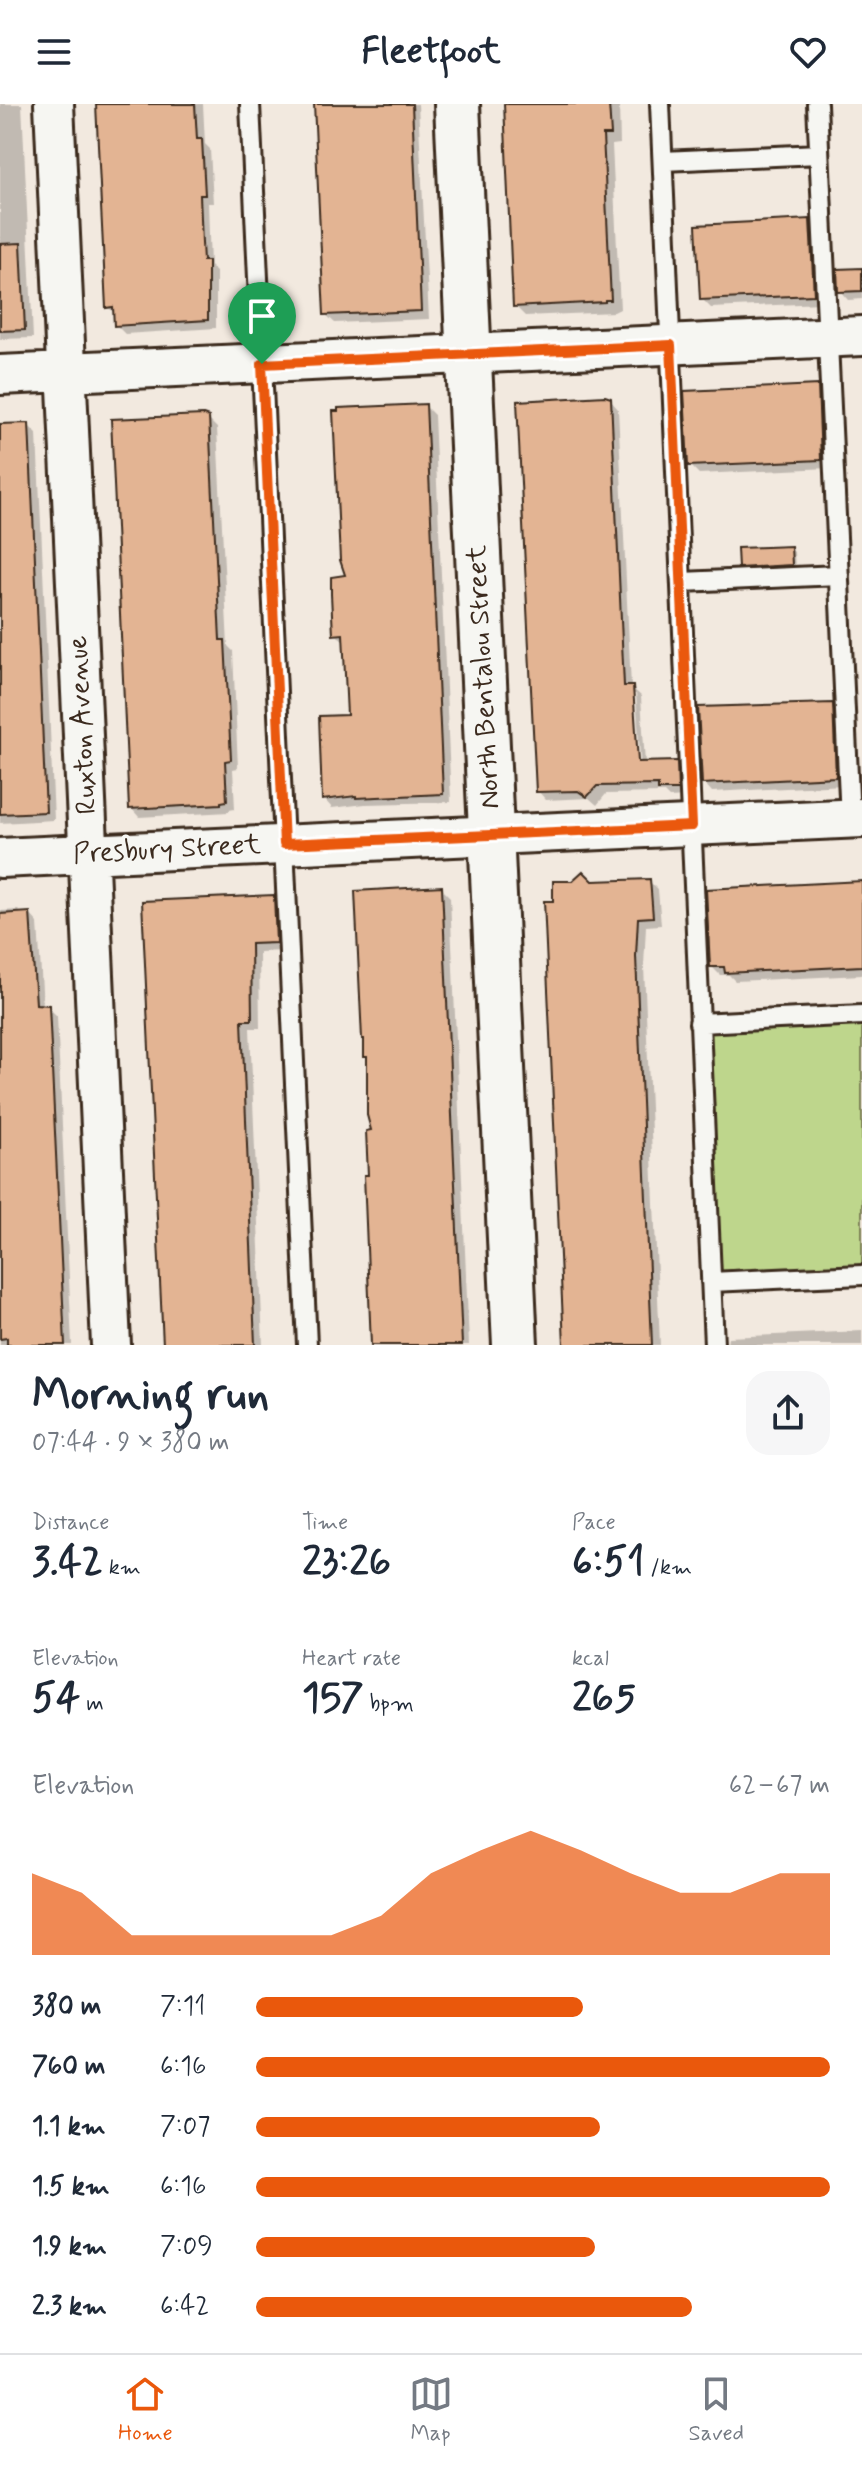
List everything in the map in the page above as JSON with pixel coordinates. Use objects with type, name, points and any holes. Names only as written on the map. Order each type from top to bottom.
[{"type":"street","name":"Ruxton Avenue","points":[[54,104],[111,1345]]},
{"type":"street","name":"North Bentalou Street","points":[[457,104],[515,1345]]},
{"type":"street","points":[[0,375],[845,337]]},
{"type":"street","name":"Presbury Street","points":[[0,858],[856,818]]},
{"type":"lane","points":[[250,104],[307,1345]]},
{"type":"lane","points":[[660,104],[714,1345]]},
{"type":"lane","points":[[817,104],[819,154],[845,337],[839,575],[856,818]]},
{"type":"lane","points":[[663,161],[819,154]]},
{"type":"lane","points":[[682,582],[839,575]]},
{"type":"lane","points":[[699,1023],[862,1015]]},
{"type":"lane","points":[[711,1282],[862,1275]]},
{"type":"green space","points":[[862,1020],[862,1266],[721,1273],[709,1028]]},
{"type":"building","points":[[96,104],[195,104],[197,139],[202,139],[205,195],[200,195],[203,261],[208,261],[208,320],[114,326],[113,307],[106,308]]},
{"type":"building","points":[[314,104],[412,104],[421,311],[324,315]]},
{"type":"building","points":[[504,104],[609,104],[611,135],[603,135],[611,300],[513,307]]},
{"type":"building","points":[[810,219],[814,295],[700,300],[696,225]]},
{"type":"building","points":[[21,243],[25,330],[0,331],[0,244]]},
{"type":"building","points":[[862,268],[862,291],[838,292],[837,269]]},
{"type":"building","points":[[818,385],[821,460],[688,466],[684,391]]},
{"type":"building","points":[[611,398],[624,686],[633,686],[638,762],[677,761],[678,790],[658,790],[658,785],[597,786],[587,797],[578,791],[536,792],[517,401]]},
{"type":"building","points":[[426,404],[443,794],[322,800],[319,716],[347,715],[343,634],[333,635],[331,594],[331,577],[345,575],[340,560],[333,411],[338,411],[338,408]]},
{"type":"building","points":[[209,417],[220,640],[225,640],[231,760],[225,761],[227,801],[221,804],[129,809],[111,419]]},
{"type":"building","points":[[29,423],[46,812],[0,814],[0,424]]},
{"type":"building","points":[[791,546],[792,565],[738,568],[737,548]]},
{"type":"building","points":[[833,703],[836,777],[702,784],[698,707]]},
{"type":"building","points":[[583,871],[593,881],[650,879],[653,917],[638,918],[636,956],[652,1345],[564,1345],[544,901],[553,901],[553,881],[572,881]]},
{"type":"building","points":[[862,881],[862,966],[725,973],[724,967],[710,967],[706,889]]},
{"type":"building","points":[[442,886],[462,1345],[371,1345],[364,1175],[368,1175],[366,1131],[371,1130],[367,1115],[367,1057],[364,1057],[362,1039],[355,891]]},
{"type":"building","points":[[274,895],[276,943],[251,944],[252,1020],[242,1020],[255,1345],[163,1345],[142,901]]},
{"type":"building","points":[[30,912],[36,1004],[49,1005],[65,1345],[7,1345],[7,1338],[0,1339],[0,914]]},
{"type":"route","points":[[671,345],[692,826],[284,844],[262,364],[671,345]]}]
